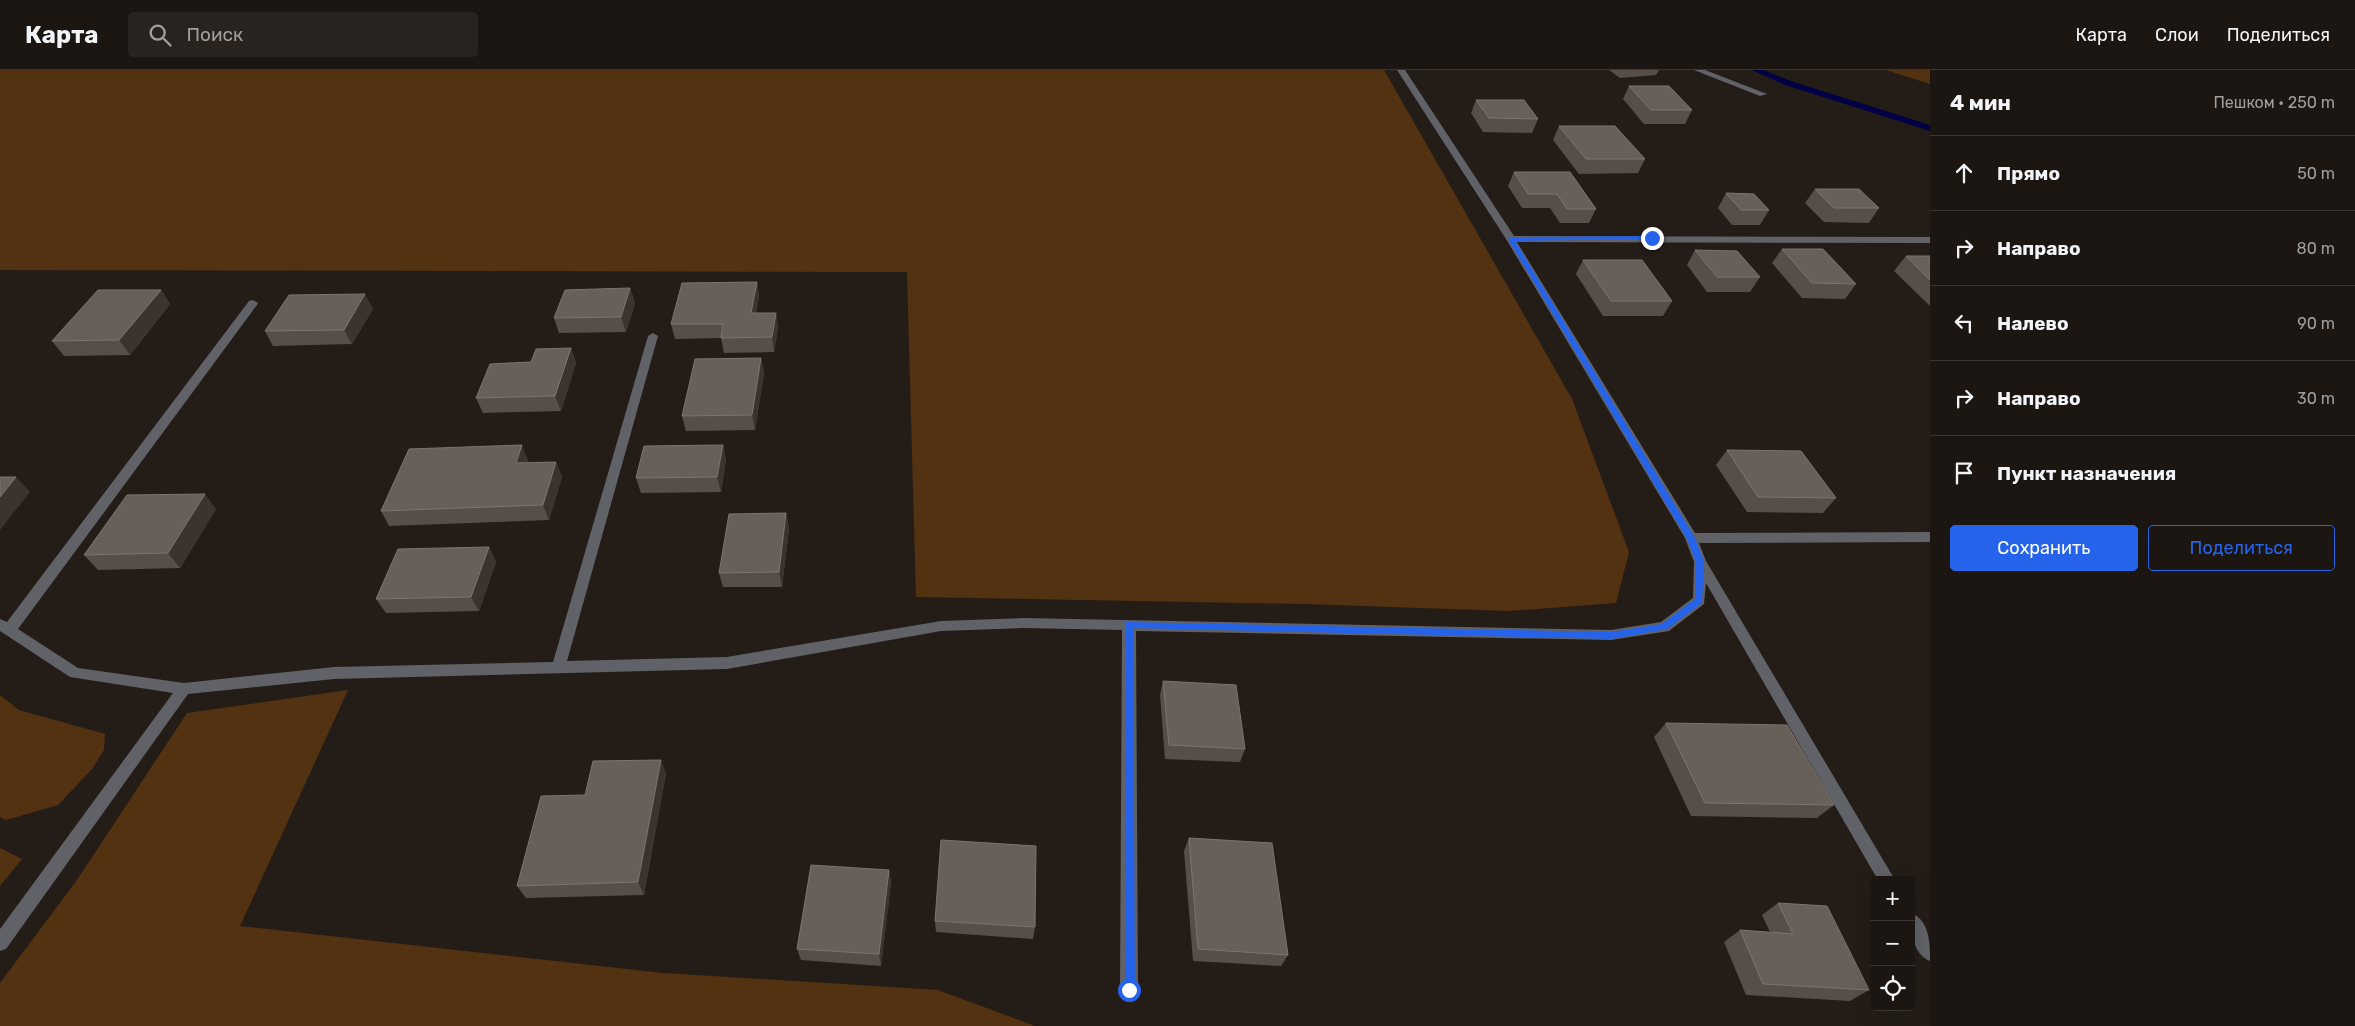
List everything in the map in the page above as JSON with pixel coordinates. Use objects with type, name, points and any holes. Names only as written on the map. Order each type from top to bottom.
[{"type":"street","points":[[1401,70],[1511,239],[1691,538],[1700,562],[1885,876]]},
{"type":"street","points":[[1698,70],[1763,94]]},
{"type":"street","points":[[1511,239],[1930,240]]},
{"type":"street","points":[[253,303],[5,627],[76,673],[184,690],[334,673],[727,663],[941,626],[1024,623],[1611,635],[1664,627],[1699,600],[1700,562]]},
{"type":"street","points":[[558,668],[653,336]]},
{"type":"street","points":[[1691,538],[1930,537]]},
{"type":"street","points":[[1129,625],[1129,990]]},
{"type":"street","points":[[0,944],[184,690]]},
{"type":"street","points":[[1915,928],[1930,953]]},
{"type":"shaded area","points":[[0,70],[1384,70],[1572,399],[1629,552],[1616,603],[1509,611],[1305,604],[916,597],[907,272],[0,270]]},
{"type":"shaded area","points":[[1886,70],[1930,70],[1930,84]]},
{"type":"shaded area","points":[[348,690],[240,926],[663,973],[938,990],[1035,1026],[0,1026],[0,983],[77,880],[187,713]]},
{"type":"shaded area","points":[[0,695],[19,710],[105,734],[104,750],[92,769],[58,805],[6,820],[0,817]]},
{"type":"shaded area","points":[[0,848],[22,859],[0,886]]},
{"type":"building","points":[[1629,86],[1669,86],[1692,110],[1651,110]]},
{"type":"building","points":[[1476,100],[1524,100],[1538,119],[1489,118]]},
{"type":"building","points":[[1559,126],[1615,126],[1645,159],[1586,159]]},
{"type":"building","points":[[1514,172],[1570,172],[1596,209],[1567,209],[1557,194],[1528,194]]},
{"type":"building","points":[[1815,189],[1859,189],[1879,208],[1834,208]]},
{"type":"building","points":[[1726,193],[1754,194],[1769,210],[1741,210]]},
{"type":"building","points":[[1782,249],[1823,249],[1856,284],[1812,283]]},
{"type":"building","points":[[1695,250],[1737,251],[1760,277],[1717,277]]},
{"type":"building","points":[[1906,256],[1930,256],[1930,280]]},
{"type":"building","points":[[1583,260],[1642,260],[1672,301],[1611,301]]},
{"type":"building","points":[[757,282],[751,313],[776,313],[772,337],[721,338],[723,324],[671,324],[682,283]]},
{"type":"building","points":[[630,288],[621,317],[554,318],[565,290]]},
{"type":"building","points":[[98,290],[161,290],[119,340],[52,341]]},
{"type":"building","points":[[365,294],[344,330],[265,331],[289,295]]},
{"type":"building","points":[[571,348],[555,396],[476,398],[490,364],[531,362],[536,349]]},
{"type":"building","points":[[761,358],[752,415],[682,416],[695,359]]},
{"type":"building","points":[[522,445],[516,463],[556,462],[543,505],[381,511],[409,449]]},
{"type":"building","points":[[723,445],[717,477],[636,478],[644,446]]},
{"type":"building","points":[[1727,450],[1801,451],[1836,498],[1758,497]]},
{"type":"building","points":[[0,477],[16,477],[0,497]]},
{"type":"building","points":[[205,494],[168,553],[84,555],[127,495]]},
{"type":"building","points":[[786,513],[779,572],[719,573],[729,514]]},
{"type":"building","points":[[489,547],[471,597],[376,599],[398,549]]},
{"type":"building","points":[[1163,681],[1236,685],[1245,749],[1169,745]]},
{"type":"building","points":[[1666,723],[1787,725],[1834,805],[1705,803]]},
{"type":"building","points":[[661,760],[638,882],[517,886],[541,796],[585,795],[593,761]]},
{"type":"building","points":[[1189,838],[1272,843],[1288,955],[1198,949]]},
{"type":"building","points":[[941,840],[1036,846],[1035,927],[935,921]]},
{"type":"building","points":[[811,865],[889,870],[879,954],[797,949]]},
{"type":"building","points":[[1778,903],[1827,906],[1869,990],[1763,984],[1740,930],[1793,934]]},
{"type":"waterway","points":[[1756,70],[1788,83],[1930,128]]},
{"type":"route","points":[[1129,990],[1129,625],[1611,635],[1664,627],[1699,600],[1700,562],[1691,538],[1511,239],[1652,238]]}]
